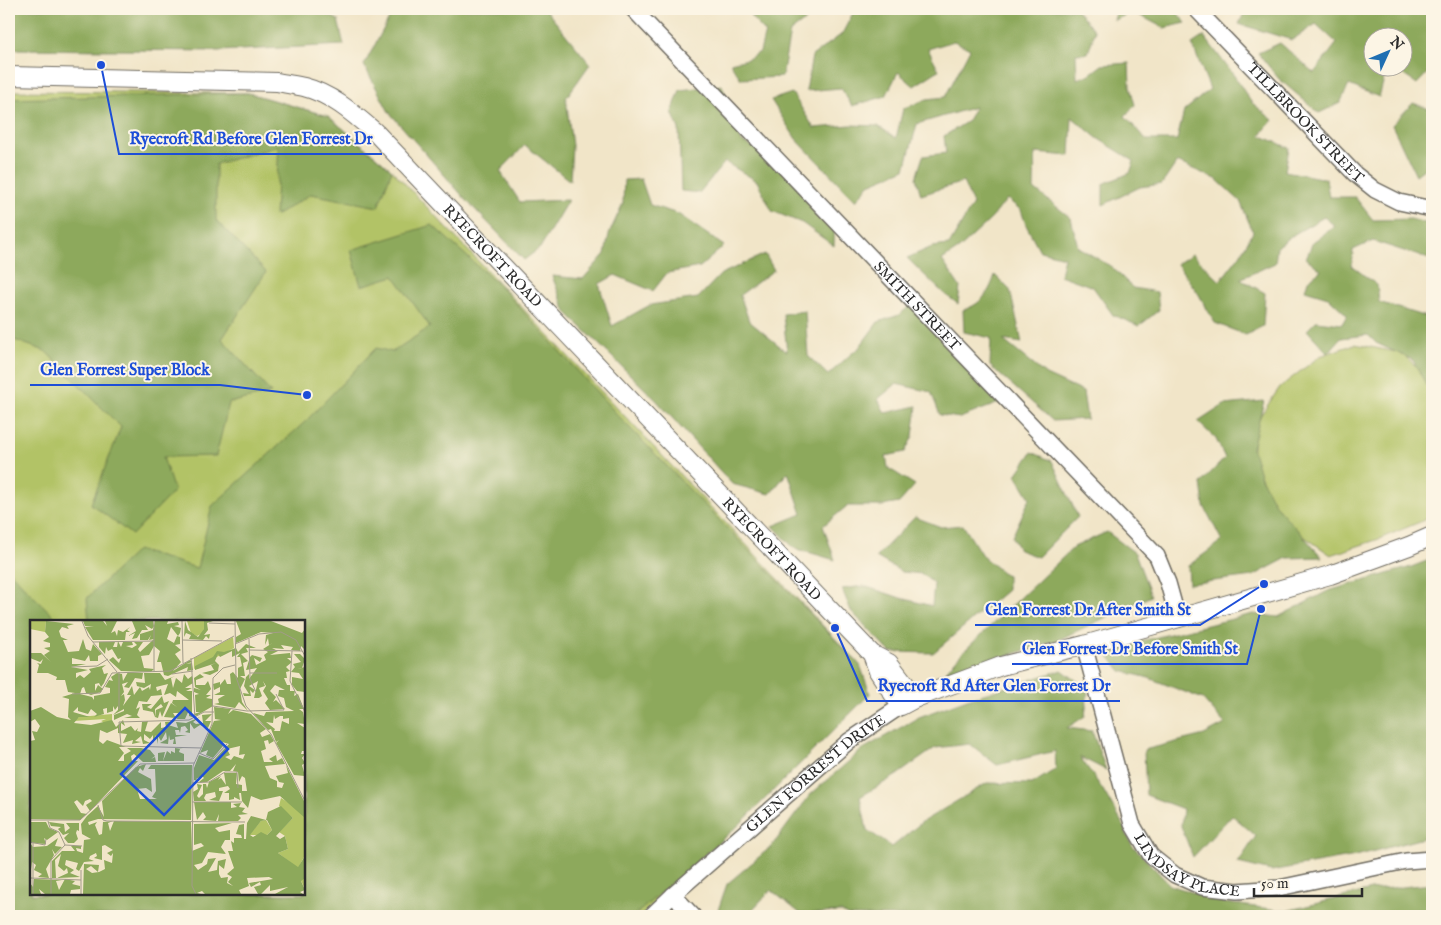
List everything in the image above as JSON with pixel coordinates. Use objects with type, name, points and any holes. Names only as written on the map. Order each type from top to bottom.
[{"type":"street","name":"SMITH STREET","points":[[632,9],[1157,556],[1168,583],[1178,619]]},
{"type":"street","name":"TILLBROOK STREET","points":[[1196,9],[1355,174],[1375,190],[1399,202],[1432,209]]},
{"type":"street","name":"RYECROFT ROAD","points":[[9,76],[277,82],[305,87],[325,95],[350,110],[376,133],[872,654],[889,663],[908,702]]},
{"type":"street","name":"GLEN FORREST DRIVE","points":[[651,916],[849,741],[908,702],[1001,666],[1178,619],[1330,575],[1432,536]]},
{"type":"street","name":"LINDSAY PLACE","points":[[1084,645],[1132,824],[1151,856],[1174,876],[1202,887],[1237,891],[1270,889],[1406,861],[1432,859]]},
{"type":"street","points":[[673,895],[693,916]]},
{"type":"green space","points":[[9,9],[318,9],[338,20],[344,45],[219,51],[9,49]]},
{"type":"green space","points":[[388,9],[545,9],[590,64],[566,98],[572,146],[570,181],[525,145],[500,171],[520,202],[568,200],[540,248],[524,260],[467,201],[389,112],[364,65],[391,15]]},
{"type":"green space","points":[[758,9],[821,9],[790,32],[782,77],[741,79],[730,63],[748,59],[760,52],[765,32],[750,16]]},
{"type":"green space","points":[[855,9],[1076,9],[1095,31],[1088,53],[1076,54],[1077,79],[1090,74],[1102,65],[1129,63],[1130,87],[1135,105],[1125,116],[1146,140],[1177,140],[1184,111],[1210,89],[1192,44],[1204,36],[1251,102],[1273,120],[1260,135],[1289,148],[1285,171],[1326,179],[1329,197],[1355,197],[1373,220],[1411,219],[1432,225],[1432,260],[1373,241],[1353,250],[1352,266],[1377,285],[1379,302],[1432,319],[1432,396],[1413,360],[1376,343],[1368,335],[1341,338],[1328,353],[1307,330],[1316,321],[1342,324],[1347,315],[1328,297],[1305,290],[1308,280],[1321,270],[1306,258],[1313,242],[1335,226],[1324,217],[1296,233],[1277,247],[1275,263],[1240,279],[1265,293],[1263,326],[1246,335],[1215,323],[1198,293],[1177,264],[1192,254],[1220,281],[1240,255],[1253,232],[1240,201],[1216,179],[1177,162],[1162,184],[1140,187],[1103,205],[1103,184],[1130,173],[1134,161],[1097,138],[1072,117],[1070,156],[1035,153],[1034,189],[1071,218],[1078,247],[1112,267],[1133,288],[1157,292],[1159,310],[1139,326],[1113,315],[1093,287],[1060,275],[1064,257],[1040,251],[1026,225],[1021,210],[1007,199],[992,218],[960,248],[942,260],[960,287],[958,304],[941,291],[907,258],[932,247],[949,245],[973,204],[963,182],[921,195],[916,178],[923,156],[946,153],[944,136],[968,121],[975,107],[917,124],[905,169],[869,184],[856,201],[796,139],[771,100],[792,93],[814,128],[851,125],[878,126],[896,138],[903,109],[927,99],[945,97],[970,49],[954,41],[928,49],[939,70],[914,86],[898,72],[886,96],[852,106],[841,88],[806,91],[812,56],[842,34]]},
{"type":"green space","points":[[1117,9],[1174,9],[1186,23],[1164,28],[1133,12],[1114,20]]},
{"type":"green space","points":[[1246,9],[1432,9],[1432,68],[1417,84],[1408,78],[1414,78],[1414,28],[1364,28],[1364,78],[1384,78],[1379,97],[1349,85],[1340,103],[1319,113],[1279,79],[1258,53],[1280,43],[1314,73],[1337,43],[1316,24],[1292,40],[1239,24]]},
{"type":"green space","points":[[722,85],[742,142],[790,162],[835,218],[834,246],[802,223],[772,211],[757,181],[725,162],[699,193],[681,191],[679,129],[672,112],[680,90]]},
{"type":"green space","points":[[9,91],[248,93],[328,116],[392,170],[860,665],[870,694],[641,916],[9,916]]},
{"type":"green space","points":[[248,93],[328,116],[392,170],[378,207],[311,194],[275,216],[279,146],[216,164],[216,220],[266,272],[222,339],[271,393],[229,403],[216,456],[163,457],[174,491],[132,535],[91,504],[121,427],[45,351],[9,338],[9,99]]},
{"type":"green space","points":[[1413,103],[1432,110],[1432,163],[1416,175],[1392,125]]},
{"type":"green space","points":[[641,179],[650,205],[678,214],[724,246],[700,267],[667,273],[653,291],[615,275],[599,284],[612,326],[650,305],[698,298],[721,274],[765,254],[774,270],[740,295],[749,321],[787,352],[783,314],[805,311],[808,356],[828,375],[858,349],[878,322],[899,315],[911,305],[999,403],[960,418],[940,415],[931,392],[896,384],[878,399],[885,413],[917,406],[913,436],[905,452],[886,456],[888,468],[915,485],[899,503],[882,506],[847,506],[823,526],[835,560],[794,548],[773,526],[802,514],[788,472],[770,494],[732,484],[656,400],[566,312],[552,276],[583,279],[605,254],[609,234],[623,203],[624,180]]},
{"type":"green space","points":[[432,225],[501,287],[624,422],[860,665],[870,694],[740,824],[634,916],[9,916],[9,570],[58,620],[30,620],[30,895],[305,895],[305,620],[89,620],[87,598],[137,550],[197,568],[212,506],[306,421],[376,348],[392,352],[430,327],[394,276],[361,286],[351,250]]},
{"type":"green space","points":[[995,275],[1010,290],[1022,343],[1003,340],[1046,375],[1083,392],[1087,419],[1053,421],[990,366],[991,338],[964,332],[963,310],[975,305],[984,297]]},
{"type":"green space","points":[[1355,344],[1401,353],[1432,381],[1432,517],[1379,539],[1331,555],[1299,533],[1271,500],[1252,456],[1256,422],[1280,387],[1320,356]]},
{"type":"green space","points":[[1264,401],[1252,448],[1261,478],[1276,506],[1322,557],[1287,558],[1253,576],[1189,584],[1188,566],[1222,541],[1204,506],[1201,483],[1225,458],[1216,439],[1198,422],[1224,405]]},
{"type":"green space","points":[[1032,452],[1052,461],[1078,517],[1038,557],[1019,550],[1012,537],[1030,498],[1016,475]]},
{"type":"green space","points":[[915,517],[941,527],[963,525],[983,557],[1007,576],[1007,590],[933,653],[890,652],[851,611],[842,589],[864,586],[932,606],[934,584],[922,574],[902,572],[876,557]]},
{"type":"green space","points":[[1107,532],[1135,553],[1151,596],[1056,641],[966,668],[946,671],[962,653],[1074,547]]},
{"type":"green space","points":[[1432,559],[1432,821],[1423,838],[1356,856],[1271,871],[1238,863],[1256,836],[1232,815],[1193,857],[1181,826],[1183,809],[1146,795],[1144,750],[1204,735],[1225,724],[1203,699],[1149,678],[1121,671],[1104,650],[1253,614],[1278,617],[1328,591]]},
{"type":"green space","points":[[1062,670],[1088,689],[1085,716],[1067,728],[1092,731],[1106,770],[1080,757],[1103,790],[1132,845],[1170,885],[1225,903],[1286,911],[1371,890],[1432,884],[1432,916],[849,916],[841,912],[801,914],[771,890],[748,916],[716,916],[727,884],[772,846],[810,795],[863,749],[919,717],[967,699]],"holes":[[[970,744],[997,765],[1055,751],[1056,769],[1032,784],[987,783],[922,822],[892,847],[867,830],[860,797],[897,775],[935,748]]]},
{"type":"place","name":"Ryecroft Rd Before Glen Forrest Dr","points":[[101,65]]},
{"type":"place","name":"Glen Forrest Super Block","points":[[307,395]]},
{"type":"place","name":"Glen Forrest Dr After Smith St","points":[[1264,584]]},
{"type":"place","name":"Glen Forrest Dr Before Smith St","points":[[1261,609]]},
{"type":"place","name":"Ryecroft Rd After Glen Forrest Dr","points":[[835,628]]}]
